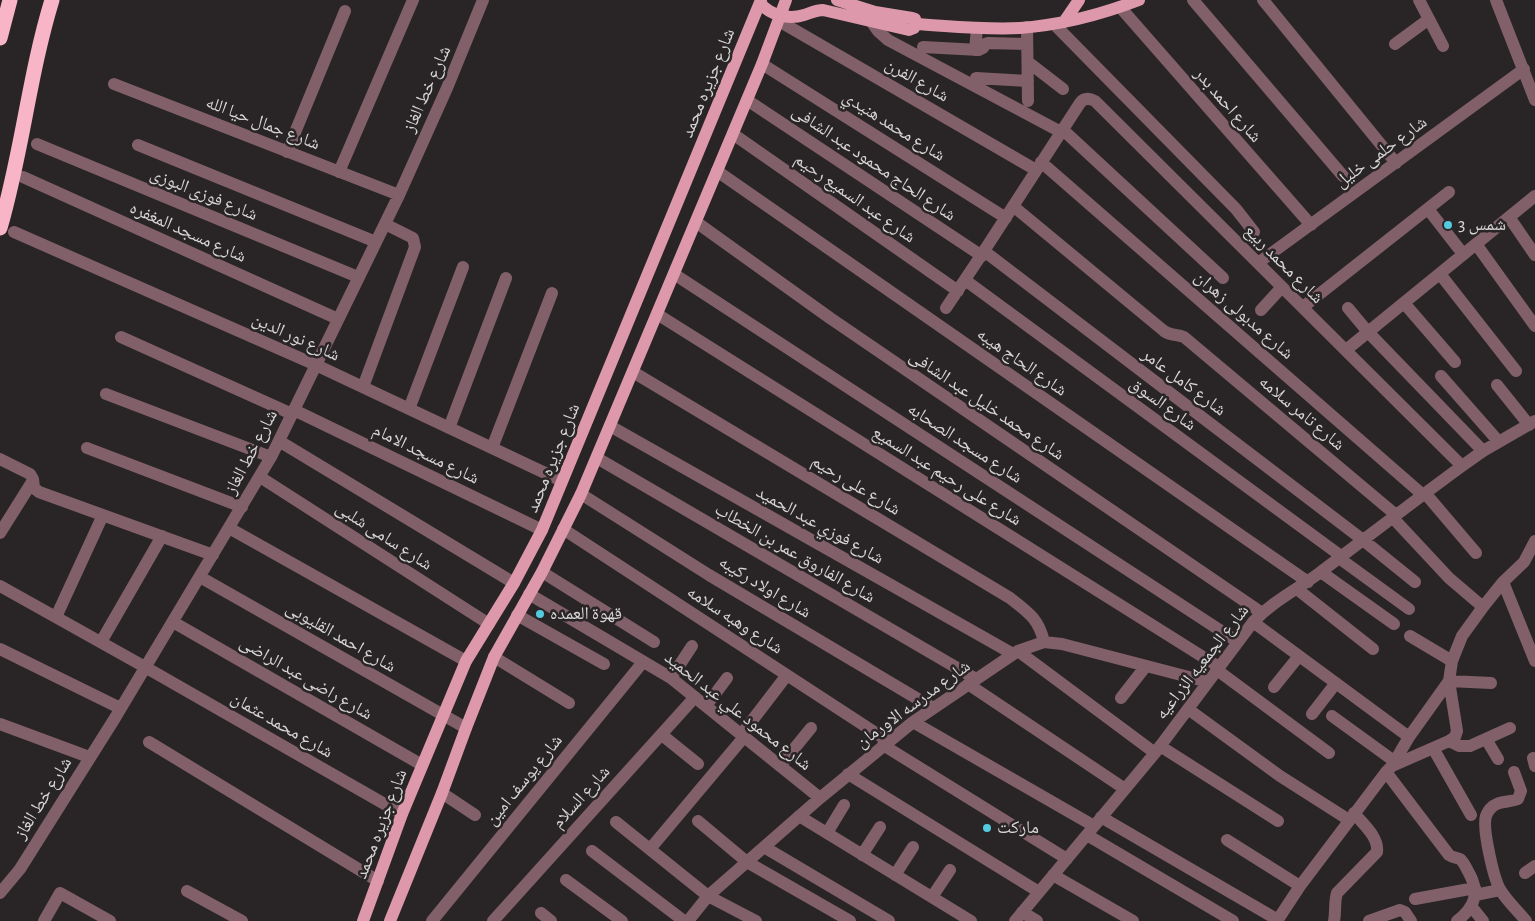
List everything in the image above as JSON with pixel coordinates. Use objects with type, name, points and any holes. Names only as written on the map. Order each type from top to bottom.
[{"type":"highway","points":[[0,38],[10,0]]},
{"type":"highway","points":[[7,230],[9,198],[26,107],[52,0]]},
{"type":"main road","name":"شارع جزيره محمد","points":[[390,921],[494,657],[542,572],[581,494],[733,134],[786,0]]},
{"type":"main road","points":[[837,0],[875,12],[912,18],[915,19],[916,24]]},
{"type":"main road","points":[[1059,23],[1079,0]]},
{"type":"main road","points":[[916,24],[977,28],[1027,27],[1059,23],[1098,14],[1139,0]]},
{"type":"main road","name":"شارع جزيره محمد","points":[[363,921],[402,814],[466,661],[514,583],[542,530],[760,1]]},
{"type":"main road","points":[[760,1],[767,10],[780,18],[797,17],[817,10],[824,10],[910,30],[916,24]]},
{"type":"main road","points":[[646,280],[667,288]]},
{"type":"street","points":[[339,172],[413,0]]},
{"type":"street","name":"شارع خط الغاز","points":[[0,893],[20,868],[90,757],[260,478],[385,224],[447,88],[483,0]]},
{"type":"street","points":[[1193,0],[1343,176]]},
{"type":"street","points":[[1263,0],[1396,163]]},
{"type":"street","points":[[1419,0],[1443,46]]},
{"type":"street","points":[[1496,0],[1535,100]]},
{"type":"street","name":"شارع احمد بدر","points":[[1120,8],[1311,225]]},
{"type":"street","points":[[287,152],[345,12]]},
{"type":"street","name":"شارع الفرن","points":[[780,18],[1039,166]]},
{"type":"street","points":[[1395,44],[1429,19]]},
{"type":"street","points":[[871,21],[888,40],[1062,130],[1223,278]]},
{"type":"street","name":"شارع محمد ربيع","points":[[1059,23],[1236,209],[1254,232]]},
{"type":"street","points":[[1027,27],[1028,101]]},
{"type":"street","points":[[975,50],[977,28]]},
{"type":"street","points":[[924,46],[975,50],[982,49],[988,43],[1027,44]]},
{"type":"street","points":[[1028,62],[1063,89]]},
{"type":"street","name":"شارع محمد هنيدي","points":[[762,64],[1006,218]]},
{"type":"street","name":"شارع حلمى خليل","points":[[1258,264],[1524,70]]},
{"type":"street","points":[[976,78],[1028,81]]},
{"type":"street","name":"شارع جمال حيا الله","points":[[114,84],[398,195]]},
{"type":"street","name":"شارع الحاج محمود عبد الشافى","points":[[747,100],[983,253]]},
{"type":"street","name":"شارع محمد ربيع","points":[[1062,130],[1082,100],[1095,101],[1462,466]]},
{"type":"street","points":[[946,308],[1062,130]]},
{"type":"street","name":"شارع عبد السميع رحيم","points":[[733,134],[958,291]]},
{"type":"street","name":"شارع فوزى البوزى","points":[[37,144],[358,277]]},
{"type":"street","points":[[138,145],[376,242]]},
{"type":"street","name":"شارع مدبولى زهران","points":[[1039,166],[1424,494],[1476,552]]},
{"type":"street","name":"شارع الحاج هيبه","points":[[717,171],[1308,582]]},
{"type":"street","name":"شارع مسجد المغفره","points":[[24,177],[338,319]]},
{"type":"street","points":[[1303,307],[1449,192]]},
{"type":"street","points":[[1346,350],[1535,196]]},
{"type":"street","name":"شارع تامر سلامه","points":[[1013,206],[1164,331],[1184,337],[1395,516],[1448,578],[1483,607]]},
{"type":"street","points":[[1220,225],[1236,209]]},
{"type":"street","points":[[1428,209],[1463,254]]},
{"type":"street","points":[[1509,217],[1535,256]]},
{"type":"street","name":"شارع محمد خليل عبد الشافى","points":[[696,222],[1258,617],[1299,656],[1409,737]]},
{"type":"street","points":[[363,387],[416,247],[413,238],[385,224]]},
{"type":"street","name":"شارع نور الدين","points":[[7,230],[316,365],[562,481]]},
{"type":"street","points":[[1476,244],[1535,326]]},
{"type":"street","name":"شارع كامل عامر","points":[[983,253],[1363,540],[1415,582]]},
{"type":"street","points":[[409,409],[463,266]]},
{"type":"street","name":"شارع مسجد الصحابه","points":[[674,274],[1238,642]]},
{"type":"street","points":[[1440,274],[1516,371]]},
{"type":"street","points":[[449,428],[506,278]]},
{"type":"street","name":"شارع السوق","points":[[965,280],[1409,609]]},
{"type":"street","points":[[1261,310],[1282,287]]},
{"type":"street","points":[[492,448],[552,293]]},
{"type":"street","points":[[1404,302],[1455,362]]},
{"type":"street","points":[[1348,308],[1368,332],[1483,452]]},
{"type":"street","name":"شارع على رحيم عبد السميع","points":[[657,314],[1218,669],[1329,753]]},
{"type":"street","name":"شارع مسجد الامام","points":[[121,338],[293,412],[542,530]]},
{"type":"street","name":"شارع على رحيم","points":[[633,372],[1010,598],[1036,619],[1042,630],[1044,642]]},
{"type":"street","points":[[1441,376],[1499,442]]},
{"type":"street","points":[[1497,385],[1532,423]]},
{"type":"street","points":[[106,394],[271,457]]},
{"type":"street","name":"شارع الجمعيه الزراعيه","points":[[1019,917],[1157,750],[1258,617],[1276,601],[1308,582],[1462,466],[1532,423]]},
{"type":"street","name":"شارع فوزي عبد الحميد","points":[[610,426],[1016,652],[1157,750],[1278,821]]},
{"type":"street","points":[[279,441],[514,583]]},
{"type":"street","points":[[87,448],[242,507]]},
{"type":"street","name":"شارع الفاروق عمر بن الخطاب","points":[[596,458],[972,682],[1125,789]]},
{"type":"street","points":[[0,459],[28,473],[33,479],[34,488],[39,492],[213,555]]},
{"type":"street","name":"شارع سامى شلبى","points":[[260,478],[489,624]]},
{"type":"street","points":[[0,534],[32,482]]},
{"type":"street","name":"شارع اولاد ركيبه","points":[[581,494],[718,580],[933,708]]},
{"type":"street","points":[[56,618],[103,515]]},
{"type":"street","points":[[229,528],[466,661]]},
{"type":"street","name":"شارع وهبه سلامه","points":[[564,529],[787,675],[886,743],[1067,858]]},
{"type":"street","points":[[101,642],[162,536]]},
{"type":"street","points":[[1391,766],[1455,737],[1457,731],[1449,681],[1452,661],[1462,636],[1503,582],[1530,561],[1535,541]]},
{"type":"street","points":[[542,572],[654,642]]},
{"type":"street","points":[[1321,572],[1394,624]]},
{"type":"street","name":"شارع احمد القليوبى","points":[[200,577],[466,728]]},
{"type":"street","points":[[1503,582],[1535,661]]},
{"type":"street","name":"شارع محمد عثمان","points":[[0,586],[402,814]]},
{"type":"street","points":[[1297,589],[1374,649]]},
{"type":"street","name":"شارع محمود علي عبد الحميد","points":[[529,594],[671,678],[820,798]]},
{"type":"street","points":[[517,616],[604,664]]},
{"type":"street","name":"شارع راضى عبد الراضى","points":[[173,622],[422,765]]},
{"type":"street","points":[[1410,636],[1452,661]]},
{"type":"street","name":"شارع مدرسه الاورمان","points":[[688,921],[708,896],[848,774],[913,722],[1016,652],[1044,642],[1062,644],[1208,682]]},
{"type":"street","points":[[671,678],[692,646]]},
{"type":"street","points":[[0,649],[120,708]]},
{"type":"street","points":[[1274,687],[1299,656]]},
{"type":"street","points":[[494,657],[569,703]]},
{"type":"street","name":"شارع يوسف امين","points":[[432,921],[643,662]]},
{"type":"street","points":[[1122,698],[1146,666]]},
{"type":"street","points":[[650,849],[743,736],[787,675]]},
{"type":"street","points":[[706,706],[727,678]]},
{"type":"street","points":[[1449,681],[1491,682]]},
{"type":"street","points":[[913,722],[1094,826],[1277,920],[1300,886],[1391,766],[1449,681]]},
{"type":"street","points":[[1312,714],[1336,683]]},
{"type":"street","name":"شارع السلام","points":[[493,921],[695,698]]},
{"type":"street","points":[[1188,709],[1280,776],[1352,816],[1374,838],[1378,845],[1376,852],[1340,889],[1336,897],[1334,921]]},
{"type":"street","points":[[1332,716],[1391,766],[1449,855],[1461,860],[1473,881],[1474,896],[1484,921]]},
{"type":"street","points":[[0,724],[90,757]]},
{"type":"street","points":[[780,766],[811,728]]},
{"type":"street","points":[[1449,741],[1459,746],[1470,746],[1510,728]]},
{"type":"street","points":[[662,735],[698,764]]},
{"type":"street","points":[[1486,739],[1498,759]]},
{"type":"street","points":[[149,742],[378,881]]},
{"type":"street","points":[[1433,748],[1471,815]]},
{"type":"street","points":[[1514,772],[1521,791],[1518,799],[1498,803],[1486,815],[1485,824],[1488,846],[1500,890],[1520,918]]},
{"type":"street","points":[[848,774],[1039,892]]},
{"type":"street","points":[[442,793],[475,815]]},
{"type":"street","points":[[827,833],[844,805]]},
{"type":"street","points":[[799,816],[971,921]]},
{"type":"street","points":[[698,821],[747,862],[850,921]]},
{"type":"street","points":[[616,822],[708,896],[756,921]]},
{"type":"street","points":[[1094,826],[1233,921]]},
{"type":"street","points":[[862,855],[880,827]]},
{"type":"street","points":[[1227,840],[1300,886]]},
{"type":"street","points":[[764,847],[889,921]]},
{"type":"street","points":[[895,874],[913,847]]},
{"type":"street","points":[[592,851],[684,921]]},
{"type":"street","points":[[932,897],[950,870]]},
{"type":"street","points":[[1053,875],[1133,921]]},
{"type":"street","points":[[566,880],[622,921]]},
{"type":"street","points":[[1415,899],[1474,896],[1500,890]]},
{"type":"street","points":[[187,891],[242,921]]},
{"type":"street","points":[[44,921],[60,893],[110,921]]},
{"type":"street","points":[[1457,921],[1467,912],[1474,896]]},
{"type":"street","points":[[1335,902],[1344,921]]},
{"type":"street","points":[[1368,921],[1400,910],[1405,912],[1411,921]]},
{"type":"street","points":[[1019,917],[1037,921]]},
{"type":"place","name":"شمس 3","points":[[1448,225]]},
{"type":"place","name":"قهوة العمده","points":[[540,614]]},
{"type":"place","name":"ماركت","points":[[987,828]]}]
